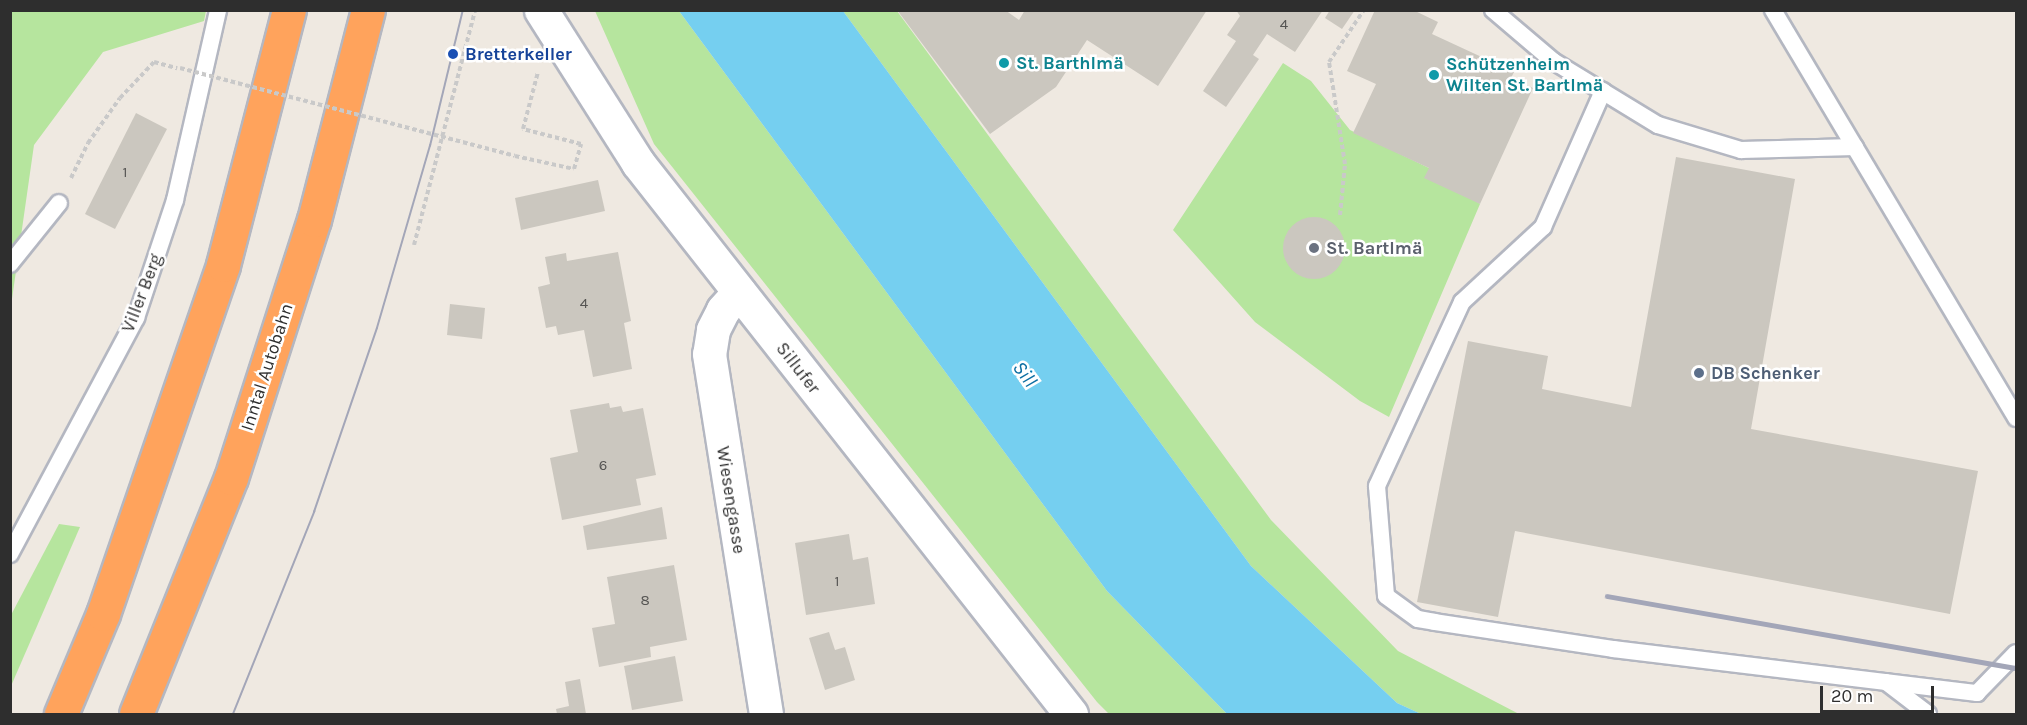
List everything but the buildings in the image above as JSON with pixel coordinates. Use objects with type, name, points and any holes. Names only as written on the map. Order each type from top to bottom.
[{"type":"highway","points":[[61,714],[103,614],[223,265],[289,10]]},
{"type":"highway","name":"Inntal Autobahn","points":[[136,714],[231,478],[314,220],[368,10]]},
{"type":"street","name":"Sillufer","points":[[547,20],[638,163],[1071,714]]},
{"type":"street","name":"Wiesengasse","points":[[739,292],[723,310],[713,330],[709,354],[766,714]]},
{"type":"lane","name":"Viller Berg","points":[[10,554],[136,318],[175,200],[218,10]]},
{"type":"lane","points":[[1493,10],[1553,61],[1658,125],[1741,150],[1855,147]]},
{"type":"lane","points":[[1773,10],[2016,418]]},
{"type":"lane","points":[[1603,91],[1543,227],[1462,302],[1377,486],[1386,596],[1418,619],[1435,622],[1613,649],[1977,693],[2016,653]]},
{"type":"lane","points":[[10,264],[59,203]]},
{"type":"lane","points":[[1886,682],[1928,714]]},
{"type":"path","points":[[414,245],[475,10]]},
{"type":"path","points":[[1340,216],[1345,164],[1329,62],[1364,10]]},
{"type":"path","points":[[59,203],[88,143],[120,98],[154,62],[574,169],[580,144],[523,129],[547,20]]},
{"type":"green space","points":[[11,11],[206,11],[204,21],[103,52],[34,145],[11,306]]},
{"type":"green space","points":[[595,11],[679,11],[1107,591],[1227,714],[1109,714],[1097,702],[654,144]]},
{"type":"green space","points":[[843,11],[897,11],[1271,520],[1398,651],[1519,714],[1421,714],[1397,703],[1251,566]]},
{"type":"green space","points":[[1283,63],[1311,81],[1350,130],[1429,168],[1480,204],[1389,417],[1360,401],[1255,322],[1173,230]]},
{"type":"green space","points":[[59,524],[80,527],[11,686],[11,615]]},
{"type":"water","name":"Sill","points":[[679,11],[843,11],[1251,566],[1397,703],[1421,714],[1227,714],[1107,591]]},
{"type":"tram line","points":[[233,714],[314,512],[377,328],[430,146],[463,10]]},
{"type":"railway","points":[[1607,596],[2016,668]]},
{"type":"place","name":"Bretterkeller","points":[[453,54]]},
{"type":"place","name":"St. Barthlmä","points":[[1004,63]]},
{"type":"place","name":"Schützenheim Wilten St. Bartlmä","points":[[1434,75]]},
{"type":"place","name":"St. Bartlmä","points":[[1314,248]]},
{"type":"place","name":"DB Schenker","points":[[1699,373]]}]
